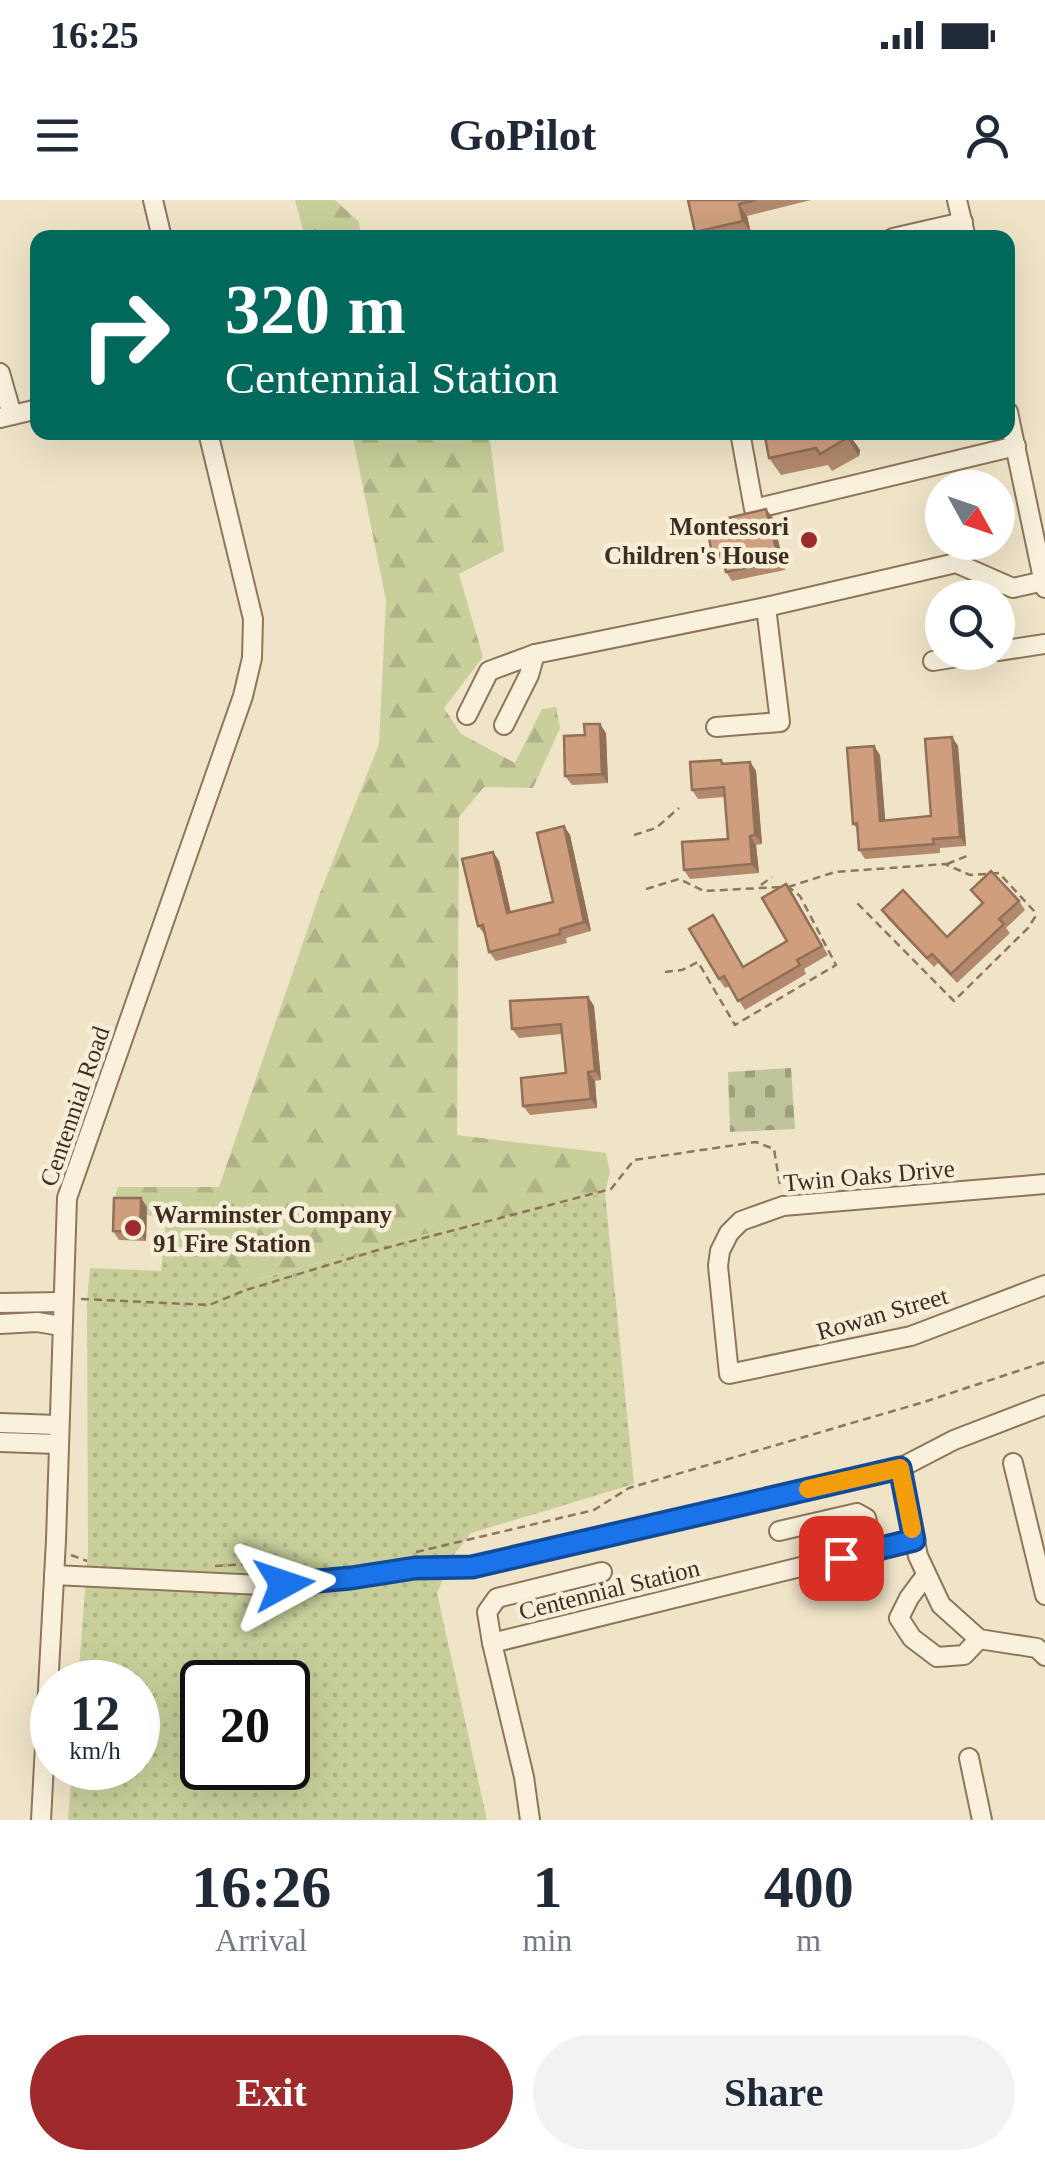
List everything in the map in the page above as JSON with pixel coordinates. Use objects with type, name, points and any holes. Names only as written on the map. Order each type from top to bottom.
[{"type":"street","points":[[153,200],[160,230]]},
{"type":"street","points":[[957,200],[964,230]]},
{"type":"street","points":[[0,373],[6,416]]},
{"type":"street","name":"Centennial Road","points":[[41,1820],[54,1575],[61,1326],[71,1301],[67,1198],[243,696],[252,658],[253,620],[210,440]]},
{"type":"street","points":[[741,440],[754,509],[1016,446]]},
{"type":"street","points":[[467,715],[489,671],[536,654],[956,563],[1012,588],[1044,585],[1037,504],[1015,440]]},
{"type":"street","points":[[716,727],[780,722],[766,607]]},
{"type":"street","points":[[1015,648],[1045,644]]},
{"type":"street","points":[[504,726],[536,654]]},
{"type":"street","name":"Twin Oaks Drive","points":[[729,1374],[718,1266],[729,1233],[742,1221],[783,1206],[1045,1184]]},
{"type":"street","name":"Rowan Street","points":[[729,1374],[912,1336],[1045,1286]]},
{"type":"street","points":[[0,1303],[71,1301]]},
{"type":"street","points":[[0,1324],[37,1322],[61,1326]]},
{"type":"street","points":[[54,1575],[262,1585],[415,1568],[472,1567],[900,1468],[966,1435],[1045,1405]]},
{"type":"street","points":[[0,1423],[58,1434]]},
{"type":"street","points":[[0,1442],[58,1434]]},
{"type":"street","points":[[1013,1463],[1045,1595]]},
{"type":"street","points":[[900,1468],[914,1540],[941,1605],[978,1639],[1038,1648],[1045,1656]]},
{"type":"street","points":[[778,1530],[857,1513],[866,1518],[874,1549]]},
{"type":"street","name":"Centennial Station","points":[[530,1820],[524,1777],[492,1643],[914,1540]]},
{"type":"street","points":[[492,1643],[487,1612],[497,1598],[602,1572]]},
{"type":"street","points":[[926,1575],[908,1598],[899,1618],[912,1638],[937,1657],[964,1655],[978,1639]]},
{"type":"street","points":[[969,1758],[982,1820]]},
{"type":"path","points":[[634,836],[656,828],[678,808]]},
{"type":"path","points":[[646,889],[680,879],[704,891],[789,887],[835,872],[945,864],[969,855]]},
{"type":"path","points":[[855,900],[954,1001],[1035,917],[1034,911],[998,873],[970,875],[945,864]]},
{"type":"path","points":[[760,886],[772,877]]},
{"type":"path","points":[[800,896],[801,884]]},
{"type":"path","points":[[665,972],[682,970],[698,962],[735,1025],[836,965],[800,896],[789,887]]},
{"type":"path","points":[[71,1301],[209,1305],[378,1250],[610,1189],[634,1160],[756,1142],[774,1149],[780,1186]]},
{"type":"path","points":[[402,1554],[594,1510],[629,1488],[647,1482],[924,1402],[1045,1362]]},
{"type":"path","points":[[70,1555],[96,1564]]},
{"type":"path","points":[[215,1566],[248,1564],[264,1572]]},
{"type":"green space","points":[[295,200],[335,200],[359,222],[360,230],[303,230]]},
{"type":"green space","points":[[353,440],[490,440],[504,551],[459,574],[483,657],[444,708],[461,734],[515,763],[542,709],[556,707],[560,728],[533,788],[484,787],[459,817],[457,1135],[606,1153],[610,1172],[605,1193],[419,1236],[258,1279],[164,1240],[166,1219],[147,1215],[146,1207],[112,1207],[118,1187],[219,1187],[320,893],[379,744],[386,600]]},
{"type":"green space","points":[[791,1068],[795,1129],[730,1132],[728,1072]]},
{"type":"green space","points":[[605,1193],[634,1484],[471,1533],[453,1556],[437,1593],[487,1820],[68,1820],[70,1790],[160,1790],[160,1660],[80,1660],[88,1551],[90,1268],[161,1271],[164,1240],[259,1279],[419,1236]]},
{"type":"building","points":[[688,200],[756,200],[739,204],[743,221],[695,230]]},
{"type":"building","points":[[766,440],[844,440],[820,454],[816,448],[769,458]]},
{"type":"building","points":[[766,509],[779,561],[726,572],[721,554],[712,556],[707,523]]},
{"type":"building","points":[[584,724],[600,724],[602,774],[565,776],[564,736],[585,735]]},
{"type":"building","points":[[952,737],[960,837],[933,839],[934,844],[859,850],[847,748],[874,746],[880,821],[931,816],[925,739]]},
{"type":"building","points":[[721,760],[722,764],[750,762],[755,835],[750,836],[752,864],[684,870],[682,842],[728,839],[724,787],[692,790],[690,762]]},
{"type":"building","points":[[564,826],[584,922],[560,929],[560,934],[489,952],[483,925],[478,926],[462,859],[493,852],[507,913],[553,902],[537,833]]},
{"type":"building","points":[[991,871],[1019,901],[999,919],[1004,924],[951,974],[932,954],[927,958],[882,910],[903,890],[947,937],[983,903],[971,890]]},
{"type":"building","points":[[786,884],[822,946],[797,960],[800,965],[738,1001],[724,976],[719,979],[689,929],[713,915],[743,967],[787,941],[762,898]]},
{"type":"building","points":[[588,997],[595,1071],[588,1072],[591,1099],[523,1106],[521,1078],[566,1073],[561,1024],[512,1029],[510,1001]]},
{"type":"building","points":[[114,1198],[141,1198],[140,1232],[113,1231]]},
{"type":"slow traffic","points":[[808,1489],[900,1468],[912,1529]]},
{"type":"place","name":"Montessori Children's House","points":[[809,540]]},
{"type":"place","name":"Warminster Company 91 Fire Station","points":[[133,1228]]},
{"type":"route","points":[[284,1584],[415,1568],[472,1567],[900,1468],[914,1540],[841,1558]]}]
